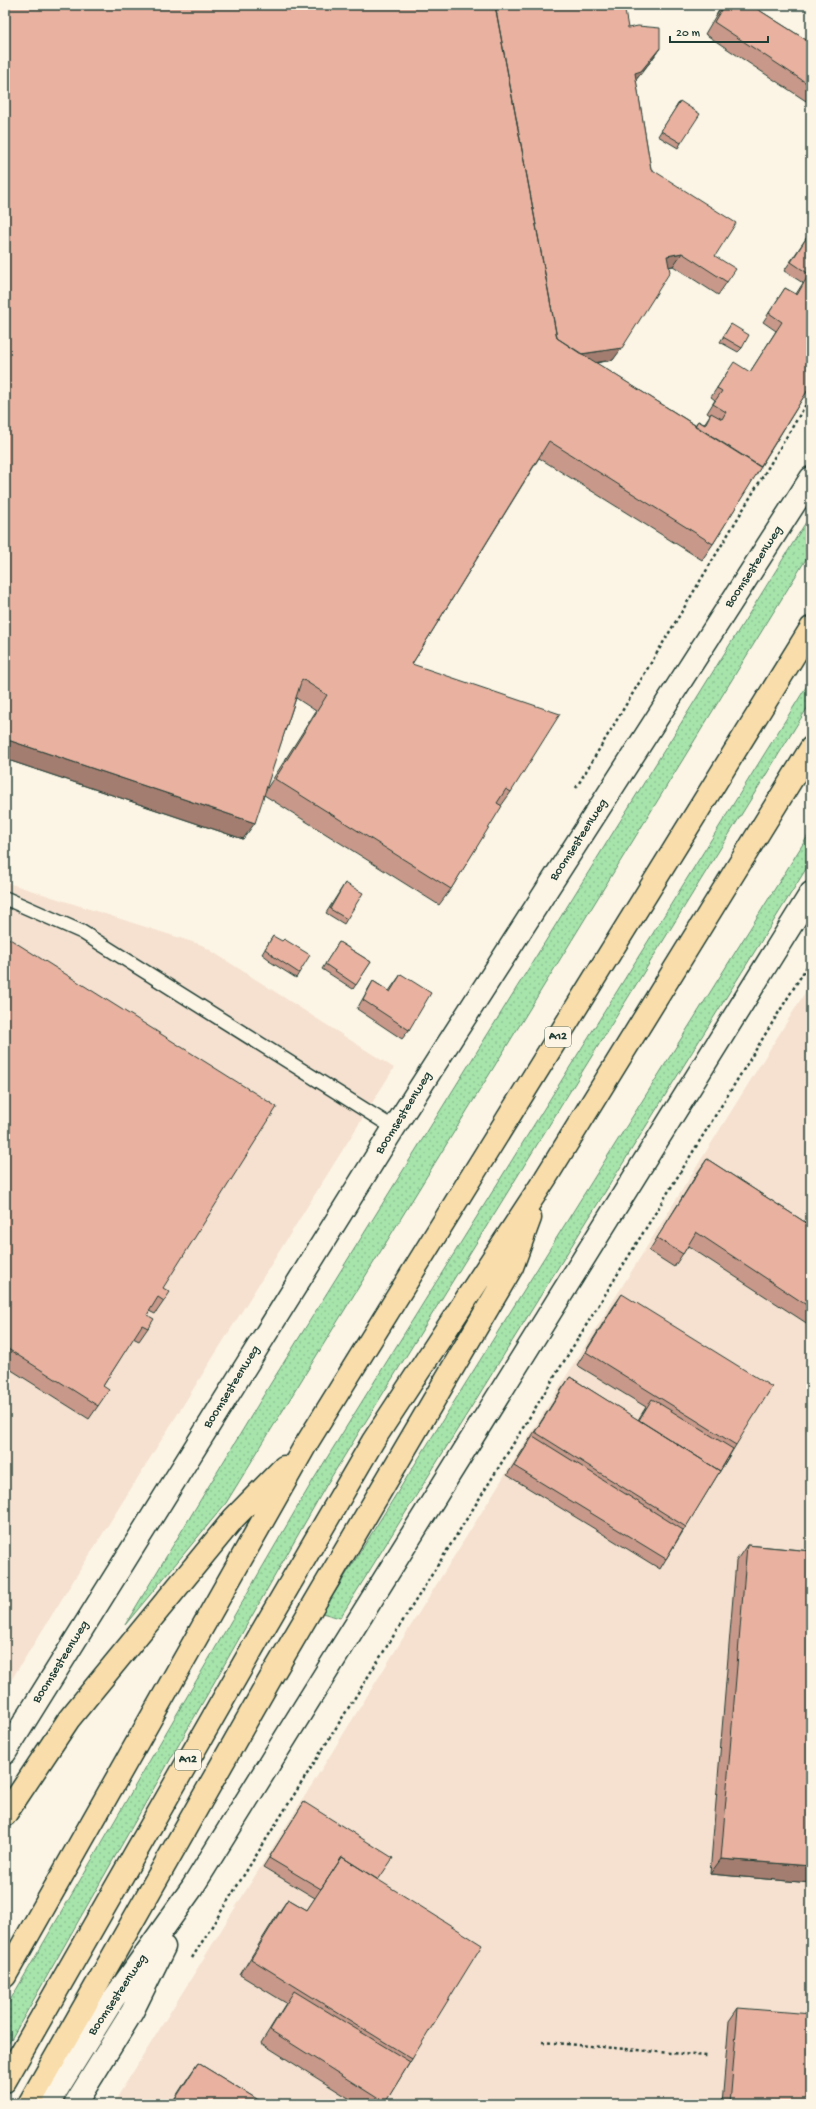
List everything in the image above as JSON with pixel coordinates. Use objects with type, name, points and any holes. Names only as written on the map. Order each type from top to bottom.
[{"type":"highway","name":"A12","points":[[5,1976],[305,1446],[811,628]]},
{"type":"highway","name":"A12","points":[[5,2081],[256,1642],[373,1441],[545,1179],[811,748]]},
{"type":"highway","points":[[29,2104],[273,1674],[512,1267],[545,1179]]},
{"type":"highway","points":[[5,1815],[69,1719],[134,1639],[234,1518],[305,1446]]},
{"type":"main road","name":"Boomsesteenweg","points":[[5,1753],[394,1128],[811,478]]},
{"type":"main road","name":"Boomsesteenweg","points":[[48,2104],[114,1998],[192,1888],[811,894]]},
{"type":"main road","name":"Boomsesteenweg","points":[[75,2104],[132,2012],[192,1888]]},
{"type":"lane","points":[[5,898],[82,932],[394,1128]]},
{"type":"path","points":[[573,792],[811,396]]},
{"type":"path","points":[[189,1962],[486,1488],[811,960]]},
{"type":"path","points":[[542,2042],[707,2056]]},
{"type":"shaded area","points":[[5,882],[202,945],[394,1068],[5,1690]]},
{"type":"shaded area","points":[[811,983],[811,2104],[113,2104]]},
{"type":"green space","points":[[811,514],[811,551],[226,1503],[125,1625],[271,1383]]},
{"type":"green space","points":[[811,679],[811,702],[327,1484],[5,2050],[5,2009],[312,1482]]},
{"type":"green space","points":[[811,831],[811,861],[340,1618],[322,1613]]},
{"type":"building","points":[[5,5],[495,5],[557,338],[761,467],[713,544],[549,441],[412,664],[560,714],[511,792],[506,789],[497,803],[502,806],[451,889],[275,779],[327,695],[302,679],[255,823],[5,739]]},
{"type":"building","points":[[495,5],[624,5],[628,28],[638,26],[660,28],[660,48],[641,71],[635,73],[651,169],[736,223],[715,256],[736,269],[727,282],[682,253],[667,256],[670,272],[622,348],[581,354],[557,338]]},
{"type":"building","points":[[724,5],[751,5],[811,43],[811,86],[714,22]]},
{"type":"building","points":[[680,101],[700,114],[681,143],[661,131]]},
{"type":"building","points":[[811,231],[811,385],[760,467],[695,426],[698,421],[705,425],[711,413],[722,419],[726,412],[713,404],[722,391],[717,388],[734,362],[750,372],[782,322],[769,313],[785,288],[797,295],[809,274],[791,262]]},
{"type":"building","points":[[731,324],[749,335],[742,348],[723,337]]},
{"type":"building","points":[[345,883],[363,893],[347,919],[330,909]]},
{"type":"building","points":[[5,936],[277,1107],[163,1288],[170,1292],[164,1301],[158,1297],[147,1315],[154,1319],[148,1328],[142,1325],[103,1386],[109,1390],[98,1406],[8,1349],[5,1354]]},
{"type":"building","points":[[273,936],[282,941],[284,939],[310,955],[299,973],[265,949]]},
{"type":"building","points":[[339,942],[371,962],[356,985],[325,964]]},
{"type":"building","points":[[401,974],[431,993],[409,1030],[363,1000],[373,981],[390,992]]},
{"type":"building","points":[[707,1159],[811,1226],[811,1308],[696,1232],[683,1254],[657,1238]]},
{"type":"building","points":[[622,1294],[772,1387],[736,1445],[586,1352]]},
{"type":"building","points":[[570,1377],[720,1471],[686,1527],[535,1432]]},
{"type":"building","points":[[652,1399],[733,1449],[720,1471],[639,1420]]},
{"type":"building","points":[[533,1436],[683,1530],[666,1559],[514,1466]]},
{"type":"building","points":[[747,1545],[811,1551],[811,1866],[721,1859]]},
{"type":"building","points":[[304,1802],[393,1858],[378,1880],[342,1857],[321,1889],[269,1858]]},
{"type":"building","points":[[342,1857],[482,1945],[412,2059],[251,1959],[288,1899],[307,1910]]},
{"type":"building","points":[[294,1991],[410,2062],[385,2103],[270,2030]]},
{"type":"building","points":[[738,2008],[811,2014],[811,2104],[730,2104]]},
{"type":"building","points":[[198,2063],[265,2104],[172,2104]]}]
